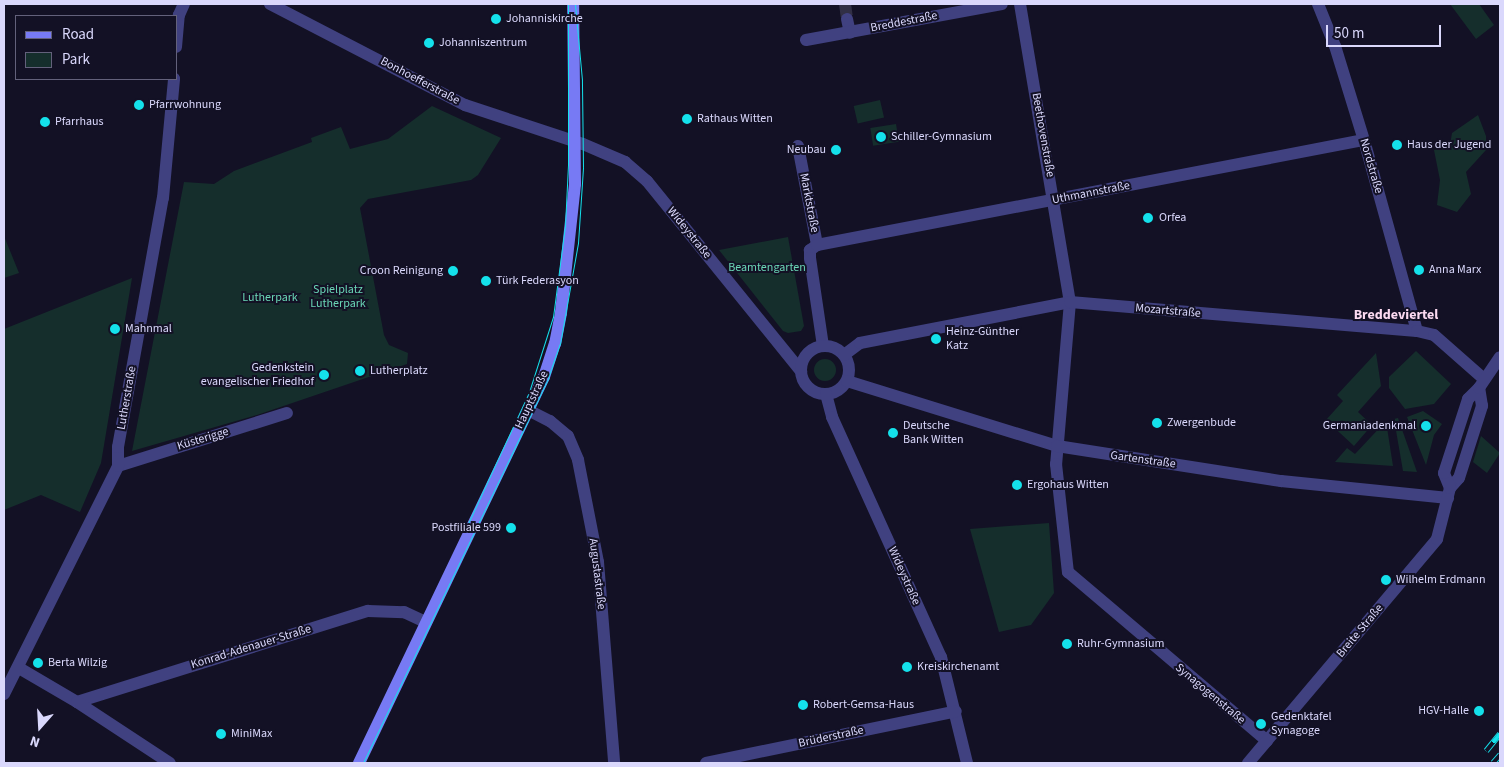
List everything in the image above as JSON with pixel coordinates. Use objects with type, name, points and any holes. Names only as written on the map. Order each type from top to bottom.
[{"type":"main road","name":"Hauptstraße","points":[[359,763],[544,377],[560,322],[576,141],[573,4]]},
{"type":"street","points":[[178,26],[179,15],[184,4]]},
{"type":"street","name":"Bonhoefferstraße","points":[[270,4],[465,105],[576,141]]},
{"type":"street","name":"Breddestraße","points":[[806,40],[1002,4]]},
{"type":"street","name":"Beethovenstraße","points":[[1020,4],[1070,302],[1057,446]]},
{"type":"street","name":"Nordstraße","points":[[1318,4],[1335,46],[1364,140],[1418,331]]},
{"type":"street","points":[[848,19],[850,33]]},
{"type":"street","name":"Lutherstraße","points":[[4,694],[19,668],[118,466],[122,428],[164,198],[174,80]]},
{"type":"street","name":"Uthmannstraße","points":[[817,245],[1364,140]]},
{"type":"street","name":"Wideystraße","points":[[576,141],[615,156],[647,181],[801,372]]},
{"type":"street","name":"Marktstraße","points":[[798,146],[817,245],[810,250],[810,258],[823,346]]},
{"type":"street","name":"Mozartstraße","points":[[844,355],[860,343],[1070,302],[1418,331],[1434,335],[1481,383]]},
{"type":"street","points":[[823,346],[834,348],[844,355],[849,370],[847,381],[840,390],[826,394],[807,385],[801,372],[809,352],[823,346]]},
{"type":"street","points":[[1481,383],[1500,357]]},
{"type":"street","name":"Gartenstraße","points":[[847,381],[1057,446],[1281,481],[1449,493]]},
{"type":"street","name":"Breite Straße","points":[[1248,763],[1437,539],[1449,493],[1460,478],[1482,406],[1481,383]]},
{"type":"street","name":"Wideystraße","points":[[826,394],[836,425],[941,657],[956,711],[967,763]]},
{"type":"street","name":"Augustastraße","points":[[528,410],[550,421],[568,436],[578,460],[598,562],[614,763]]},
{"type":"street","name":"Küsterigge","points":[[118,466],[287,413]]},
{"type":"street","name":"Synagogenstraße","points":[[1057,446],[1064,561],[1073,580],[1267,741]]},
{"type":"street","name":"Konrad-Adenauer-Straße","points":[[77,702],[368,611],[404,612],[426,622]]},
{"type":"street","points":[[19,668],[77,702],[170,763]]},
{"type":"street","name":"Brüderstraße","points":[[706,763],[956,711]]},
{"type":"green space","points":[[1450,4],[1479,4],[1494,25],[1476,39]]},
{"type":"green space","points":[[880,100],[884,118],[858,124],[854,106]]},
{"type":"green space","name":"Lutherpark","points":[[432,106],[501,138],[478,175],[471,180],[368,199],[360,208],[384,335],[389,345],[408,353],[407,364],[257,415],[132,451],[184,182],[214,184],[234,171],[312,142],[311,138],[341,127],[350,149],[388,139]]},
{"type":"green space","points":[[1478,115],[1486,136],[1486,150],[1466,172],[1471,194],[1457,212],[1437,205],[1440,180],[1434,150],[1450,145],[1452,133]]},
{"type":"green space","points":[[896,124],[899,142],[873,146],[870,128]]},
{"type":"green space","points":[[4,236],[19,273],[4,278]]},
{"type":"green space","name":"Beamtengarten","points":[[788,237],[804,326],[801,331],[788,333],[783,331],[719,250]]},
{"type":"green space","points":[[132,278],[101,463],[80,512],[41,495],[4,510],[4,329]]},
{"type":"green space","points":[[1416,351],[1451,384],[1434,404],[1405,409],[1389,388],[1389,377]]},
{"type":"green space","points":[[1376,353],[1381,386],[1358,412],[1372,425],[1354,446],[1326,420],[1343,401],[1337,395]]},
{"type":"green space","points":[[825,359],[833,362],[836,370],[833,378],[825,381],[817,378],[814,370],[817,362]]},
{"type":"green space","points":[[1423,411],[1442,424],[1434,435],[1426,465],[1407,417]]},
{"type":"green space","points":[[1398,418],[1417,472],[1403,471],[1394,419]]},
{"type":"green space","points":[[1386,421],[1393,466],[1335,462],[1347,448],[1355,454]]},
{"type":"green space","points":[[1481,436],[1500,453],[1487,473],[1473,462]]},
{"type":"green space","points":[[1049,523],[1054,593],[1031,625],[999,632],[970,529]]},
{"type":"tunnel","points":[[845,4],[847,19]]},
{"type":"tram line","points":[[465,530],[529,392],[553,317],[565,226],[568,165],[568,4]]},
{"type":"tram line","points":[[363,763],[548,378],[560,344],[578,243],[583,167],[582,80],[575,4]]},
{"type":"railway","points":[[1486,751],[1500,734]]},
{"type":"railway","points":[[1493,763],[1500,755]]},
{"type":"place","name":"Johanniskirche","points":[[496,19]]},
{"type":"place","name":"Johanniszentrum","points":[[429,43]]},
{"type":"place","name":"Pfarrwohnung","points":[[139,105]]},
{"type":"place","name":"Rathaus Witten","points":[[687,119]]},
{"type":"place","name":"Pfarrhaus","points":[[45,122]]},
{"type":"place","name":"Schiller-Gymnasium","points":[[881,137]]},
{"type":"place","name":"Haus der Jugend","points":[[1397,145]]},
{"type":"place","name":"Neubau","points":[[836,150]]},
{"type":"place","name":"Orfea","points":[[1148,218]]},
{"type":"place","name":"Anna Marx","points":[[1419,270]]},
{"type":"place","name":"Croon Reinigung","points":[[453,271]]},
{"type":"place","name":"Türk Federasyon","points":[[486,281]]},
{"type":"place","name":"Mahnmal","points":[[115,329]]},
{"type":"place","name":"Heinz-Günther Katz","points":[[936,339]]},
{"type":"place","name":"Lutherplatz","points":[[360,371]]},
{"type":"place","name":"Gedenkstein evangelischer Friedhof","points":[[324,375]]},
{"type":"place","name":"Zwergenbude","points":[[1157,423]]},
{"type":"place","name":"Germaniadenkmal","points":[[1426,426]]},
{"type":"place","name":"Deutsche Bank Witten","points":[[893,433]]},
{"type":"place","name":"Ergohaus Witten","points":[[1017,485]]},
{"type":"place","name":"Postfiliale 599","points":[[511,528]]},
{"type":"place","name":"Wilhelm Erdmann","points":[[1386,580]]},
{"type":"place","name":"Ruhr-Gymnasium","points":[[1067,644]]},
{"type":"place","name":"Berta Wilzig","points":[[38,663]]},
{"type":"place","name":"Kreiskirchenamt","points":[[907,667]]},
{"type":"place","name":"Robert-Gemsa-Haus","points":[[803,705]]},
{"type":"place","name":"HGV-Halle","points":[[1479,711]]},
{"type":"place","name":"Gedenktafel Synagoge","points":[[1261,724]]},
{"type":"place","name":"MiniMax","points":[[221,734]]},
{"type":"district","name":"Breddeviertel","points":[[1396,315]]},
{"type":"park label","name":"Spielplatz Lutherpark","points":[[338,297]]}]
